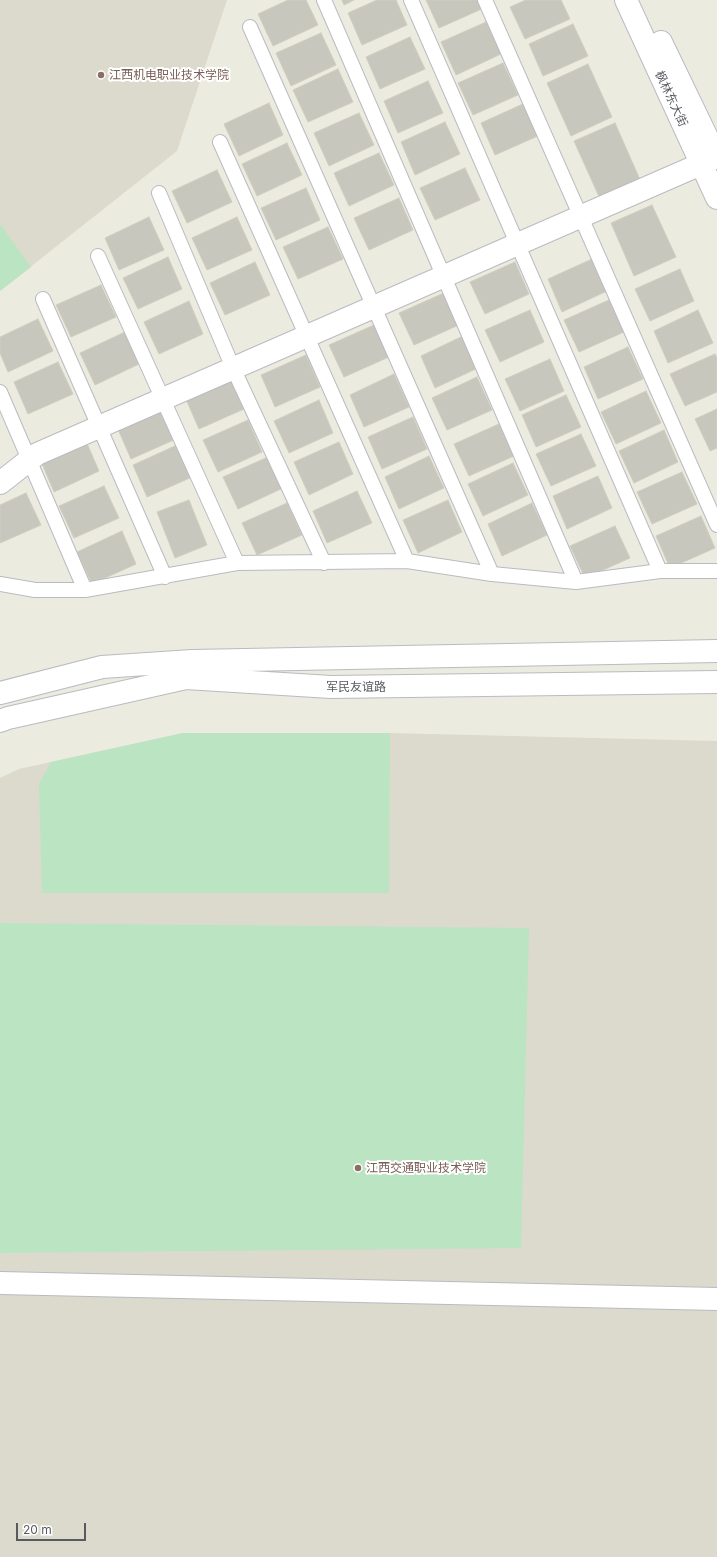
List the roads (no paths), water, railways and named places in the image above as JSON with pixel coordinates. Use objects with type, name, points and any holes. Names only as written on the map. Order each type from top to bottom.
[{"type":"street","name":"枫林东大街","points":[[626,0],[709,161]]},
{"type":"street","name":"枫林东大街","points":[[641,0],[709,161],[717,198]]},
{"type":"street","points":[[0,483],[37,454],[709,161]]},
{"type":"street","points":[[0,693],[102,667],[184,662],[717,652]]},
{"type":"street","name":"军民友谊路","points":[[0,721],[186,678],[331,687],[717,682]]},
{"type":"street","points":[[0,1283],[717,1299]]},
{"type":"lane","points":[[324,0],[576,582]]},
{"type":"lane","points":[[411,0],[660,571]]},
{"type":"lane","points":[[485,0],[717,525]]},
{"type":"lane","points":[[250,27],[492,574]]},
{"type":"lane","points":[[220,142],[407,561]]},
{"type":"lane","points":[[159,193],[233,368],[324,562]]},
{"type":"lane","points":[[98,256],[237,563]]},
{"type":"lane","points":[[43,299],[165,577]]},
{"type":"lane","points":[[0,392],[85,590]]},
{"type":"lane","points":[[0,584],[35,590],[85,590],[237,563],[407,561],[492,574],[576,582],[660,571],[717,571]]},
{"type":"place","name":"江西机电职业技术学院","points":[[101,75]]},
{"type":"place","name":"江西交通职业技术学院","points":[[358,1168]]}]
